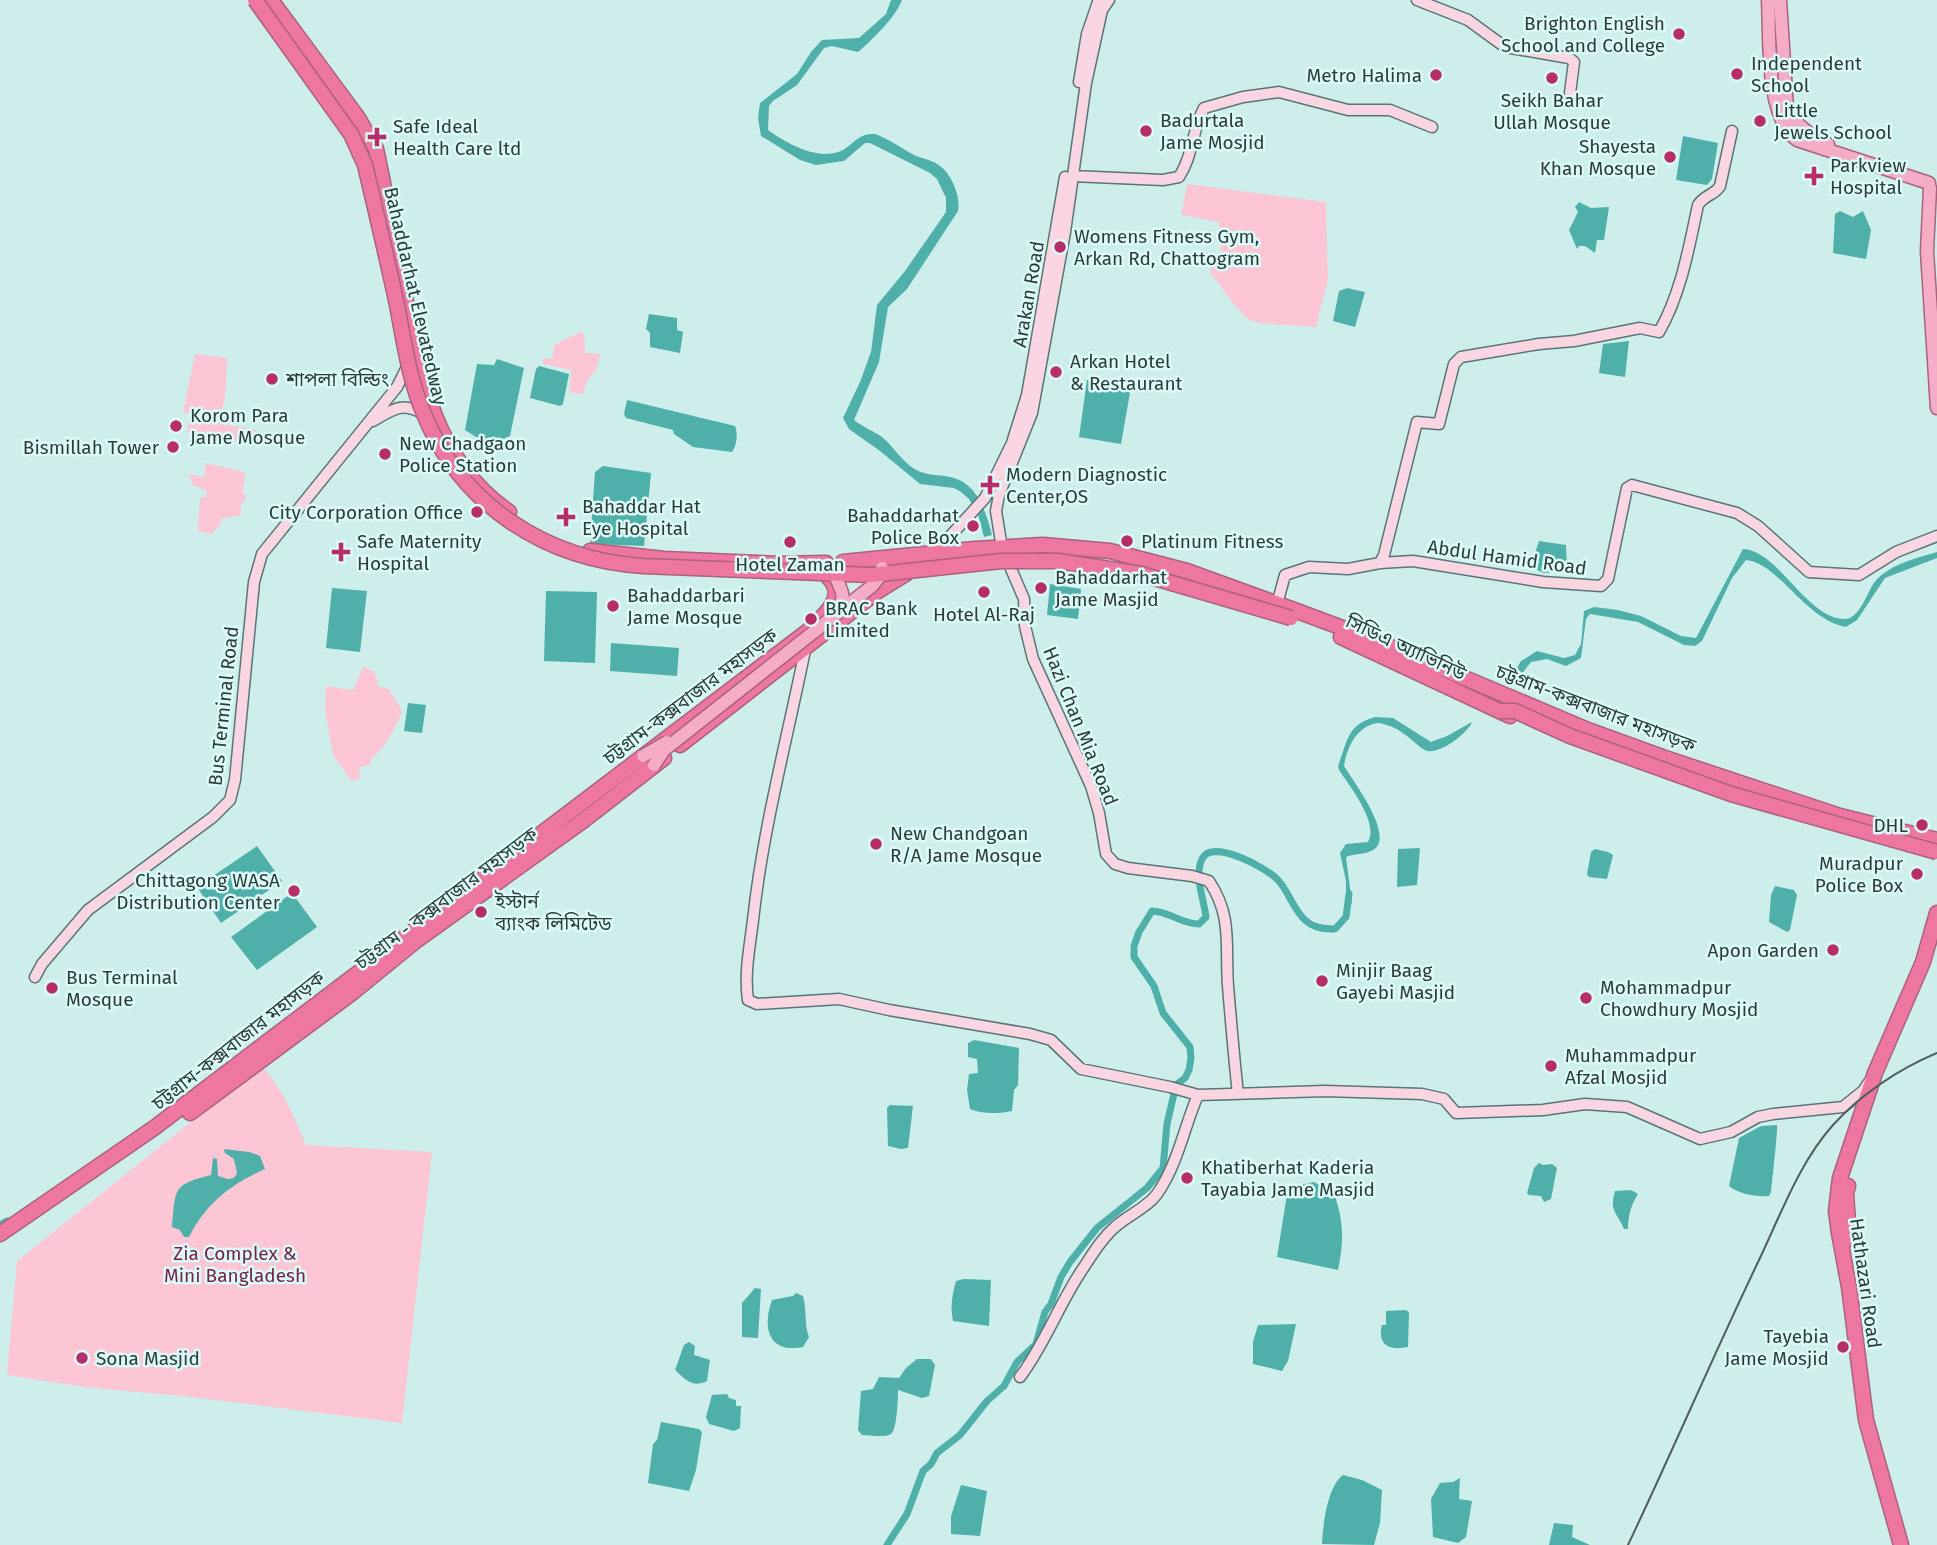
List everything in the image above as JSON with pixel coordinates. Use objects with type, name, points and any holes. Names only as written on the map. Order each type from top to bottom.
[{"type":"highway","name":"সিডিএ অ্যাভিনিউ","points":[[253,0],[341,131],[359,164],[410,358],[429,418],[447,454],[471,487],[513,526],[566,553],[585,559],[632,566],[771,572],[835,570],[917,555],[1002,548]]},
{"type":"highway","name":"Bahaddarhat Elevatedway","points":[[253,0],[340,117],[359,150],[365,165],[410,368],[423,412],[443,451],[474,492],[525,532],[566,552],[598,561],[643,566],[882,571],[1001,561],[1065,562],[1141,574],[1286,610]]},
{"type":"highway","name":"Bahaddarhat Elevatedway","points":[[263,0],[367,148],[425,399],[440,434],[456,459],[491,499],[522,524],[551,540],[570,548],[606,556],[835,570]]},
{"type":"highway","name":"সিডিএ অ্যাভিনিউ","points":[[271,0],[358,118],[376,149],[422,384],[434,418],[460,463],[478,484],[503,508],[528,526],[573,547],[601,554],[907,573],[1050,563],[1111,571],[1286,610],[1500,711],[1586,748],[1682,783],[1838,822],[1937,852]]},
{"type":"highway","points":[[1002,548],[1043,545],[1110,551],[1187,571],[1286,610]]},
{"type":"highway","name":"চট্টগ্রাম-কক্সবাজার মহাসড়ক","points":[[0,1234],[155,1128],[649,761],[808,631],[832,608],[835,570]]},
{"type":"highway","points":[[649,761],[805,650],[878,591],[907,573]]},
{"type":"highway","name":"চট্টগ্রাম-কক্সবাজার মহাসড়ক","points":[[1307,620],[1372,639],[1565,720],[1838,822],[1937,840]]},
{"type":"highway","points":[[1500,711],[1515,711],[1592,744],[1731,794],[1937,852]]},
{"type":"highway","points":[[1565,720],[1569,728],[1586,737],[1694,776],[1937,852]]},
{"type":"highway","name":"চট্টগ্রাম - কক্সবাজার মহাসড়ক","points":[[0,1242],[160,1135],[352,993],[582,812]]},
{"type":"highway","name":"Hathazari Road","points":[[1904,1545],[1866,1420],[1836,1211],[1840,1178],[1875,1073],[1923,962],[1937,913]]},
{"type":"highway","name":"Hathazari Road","points":[[1904,1545],[1879,1445],[1866,1377],[1848,1235],[1846,1193],[1881,1076],[1928,972],[1937,942]]},
{"type":"main road","points":[[1768,0],[1773,92],[1797,140],[1933,185]]},
{"type":"main road","points":[[1780,0],[1788,121]]},
{"type":"main road","points":[[1933,185],[1933,281],[1937,316]]},
{"type":"main road","points":[[1933,185],[1927,251],[1937,408]]},
{"type":"main road","points":[[649,761],[837,615],[882,571]]},
{"type":"street","name":"Arakan Road","points":[[917,555],[928,553],[942,545],[985,498],[1012,443],[1027,395],[1087,34],[1100,0]]},
{"type":"street","name":"Arakan Road","points":[[1008,564],[1002,548],[996,503],[1032,413],[1065,232],[1096,35],[1102,10],[1109,0]]},
{"type":"street","points":[[1417,0],[1468,20],[1505,47],[1569,58],[1574,62],[1570,93],[1572,102]]},
{"type":"street","points":[[1072,176],[1163,180],[1179,177],[1194,144],[1199,118],[1204,108],[1243,97],[1279,92],[1348,110],[1390,110],[1432,127]]},
{"type":"street","points":[[1380,563],[1417,422],[1439,424],[1454,364],[1461,357],[1574,341],[1640,328],[1659,332],[1680,279],[1698,205],[1702,198],[1717,191],[1720,186],[1732,131]]},
{"type":"street","name":"Bus Terminal Road","points":[[34,977],[88,910],[213,817],[230,800],[235,780],[254,582],[259,558],[361,428],[397,387],[410,358]]},
{"type":"street","name":"Bus Terminal Road","points":[[361,428],[387,412],[402,407],[415,409],[429,418]]},
{"type":"street","name":"Abdul Hamid Road","points":[[1286,610],[1285,575],[1309,568],[1348,569],[1413,561],[1543,582],[1601,586],[1608,579],[1627,488],[1632,485],[1737,513],[1758,526],[1809,572],[1859,575],[1896,552],[1937,536]]},
{"type":"street","name":"Hazi Chan Mia Road","points":[[1008,564],[1024,599],[1025,626],[1033,659],[1091,786],[1106,854],[1115,864],[1129,869],[1192,876],[1209,881],[1220,898],[1226,924],[1238,1094]]},
{"type":"street","points":[[805,650],[762,854],[745,983],[748,1000],[757,1004],[839,999],[1030,1034],[1051,1040],[1081,1069],[1198,1095],[1325,1091],[1422,1094],[1444,1099],[1456,1113],[1543,1110],[1585,1104],[1627,1107],[1700,1139],[1731,1132],[1758,1117],[1843,1107],[1863,1091],[1875,1073]]},
{"type":"street","points":[[1020,1377],[1033,1360],[1078,1275],[1101,1242],[1116,1226],[1157,1195],[1181,1146],[1198,1095]]},
{"type":"green space","points":[[1187,184],[1326,202],[1328,279],[1316,327],[1255,322],[1240,311],[1210,273],[1212,262],[1221,253],[1219,222],[1181,215]]},
{"type":"green space","points":[[582,331],[585,353],[600,354],[596,371],[588,379],[583,394],[570,393],[571,370],[543,364],[543,358],[553,359],[554,345]]},
{"type":"green space","points":[[195,354],[227,358],[225,397],[218,420],[183,412]]},
{"type":"green space","points":[[190,417],[256,430],[253,445],[187,433]]},
{"type":"green space","points":[[206,463],[245,472],[243,494],[246,494],[245,501],[241,504],[241,515],[220,519],[221,524],[212,534],[198,531],[200,498],[205,497],[207,491],[192,484],[189,474],[204,477]]},
{"type":"green space","points":[[363,667],[375,673],[378,686],[389,689],[402,711],[390,737],[371,759],[370,765],[360,767],[359,780],[351,780],[333,755],[325,709],[326,686],[353,690]]},
{"type":"green space","name":"Zia Complex & Mini Bangladesh","points":[[261,1066],[282,1093],[306,1145],[432,1152],[402,1423],[84,1387],[7,1375],[17,1261]]},
{"type":"water","points":[[891,0],[902,0],[889,21],[858,52],[832,46],[824,48],[797,85],[773,101],[769,106],[768,130],[795,146],[827,154],[846,148],[862,136],[875,134],[937,164],[952,181],[957,193],[958,211],[907,289],[888,307],[879,362],[854,420],[882,437],[917,471],[959,480],[974,491],[987,517],[992,535],[984,537],[978,514],[961,492],[954,488],[920,484],[849,429],[843,418],[871,352],[877,305],[905,271],[946,212],[946,198],[937,179],[870,143],[865,143],[844,161],[816,165],[800,160],[761,136],[758,118],[760,103],[797,74],[822,40],[859,38],[886,14]]},
{"type":"water","points":[[1683,136],[1718,143],[1712,179],[1707,185],[1676,180]]},
{"type":"water","points":[[1579,202],[1591,208],[1609,207],[1604,240],[1597,240],[1595,253],[1585,246],[1579,246],[1577,249],[1569,230],[1578,212],[1575,207]]},
{"type":"water","points":[[1840,211],[1853,217],[1863,211],[1871,230],[1866,259],[1833,253],[1835,214]]},
{"type":"water","points":[[1347,288],[1365,292],[1355,327],[1333,321],[1339,291]]},
{"type":"water","points":[[649,314],[677,318],[677,330],[683,332],[680,353],[650,347],[650,333],[646,329]]},
{"type":"water","points":[[1629,341],[1625,377],[1599,373],[1603,344]]},
{"type":"water","points":[[497,359],[524,368],[510,436],[489,445],[465,430],[477,364],[494,365]]},
{"type":"water","points":[[539,366],[569,374],[563,404],[560,406],[530,398]]},
{"type":"water","points":[[1087,380],[1131,387],[1121,444],[1079,437]]},
{"type":"water","points":[[627,400],[735,426],[734,449],[732,452],[693,447],[674,434],[673,430],[626,418],[624,414]]},
{"type":"water","points":[[603,466],[651,473],[644,546],[590,544],[595,472]]},
{"type":"water","points":[[1539,541],[1566,545],[1567,571],[1544,573],[1537,570],[1535,553]]},
{"type":"water","points":[[1743,549],[1756,552],[1768,560],[1817,608],[1830,616],[1844,619],[1858,611],[1874,583],[1887,571],[1937,552],[1937,558],[1885,578],[1857,620],[1846,627],[1818,614],[1770,571],[1758,563],[1746,560],[1732,578],[1702,641],[1695,646],[1684,645],[1638,622],[1590,614],[1586,619],[1581,658],[1566,666],[1547,659],[1531,662],[1514,684],[1508,684],[1521,661],[1537,651],[1564,658],[1575,655],[1581,644],[1584,611],[1594,607],[1641,616],[1681,636],[1696,638]]},
{"type":"water","points":[[1050,584],[1081,589],[1078,619],[1047,615]]},
{"type":"water","points":[[332,588],[367,591],[360,652],[326,648]]},
{"type":"water","points":[[546,591],[597,592],[595,663],[544,661]]},
{"type":"water","points":[[611,643],[679,648],[677,676],[610,671]]},
{"type":"water","points":[[408,703],[426,705],[422,733],[404,731]]},
{"type":"water","points":[[1375,717],[1393,718],[1431,742],[1472,722],[1465,732],[1452,742],[1432,751],[1424,750],[1395,728],[1379,723],[1365,728],[1354,738],[1344,766],[1376,822],[1379,843],[1367,853],[1346,857],[1352,904],[1346,902],[1346,881],[1340,853],[1346,844],[1368,842],[1370,825],[1362,805],[1338,766],[1354,729]]},
{"type":"water","points":[[257,846],[282,881],[221,923],[197,887]]},
{"type":"water","points":[[1420,848],[1417,885],[1397,887],[1398,849]]},
{"type":"water","points":[[1595,849],[1613,855],[1607,879],[1589,877],[1587,874],[1591,852]]},
{"type":"water","points":[[1775,886],[1794,890],[1797,895],[1790,930],[1787,932],[1769,922],[1771,895]]},
{"type":"water","points":[[292,893],[317,927],[257,970],[231,937]]},
{"type":"water","points":[[974,1040],[1019,1048],[1018,1085],[1014,1090],[1012,1111],[991,1113],[970,1109],[967,1090],[969,1074],[978,1073],[977,1059],[968,1057],[968,1043]]},
{"type":"water","points":[[890,1105],[913,1106],[908,1148],[888,1146],[887,1108]]},
{"type":"water","points":[[1777,1125],[1769,1196],[1748,1194],[1729,1186],[1739,1138],[1761,1126]]},
{"type":"water","points":[[224,1149],[260,1156],[265,1169],[230,1188],[203,1214],[189,1237],[184,1237],[180,1230],[172,1227],[178,1190],[189,1182],[211,1175],[213,1158],[217,1159],[218,1176],[234,1178],[237,1173],[234,1159],[225,1153]]},
{"type":"water","points":[[1539,1163],[1552,1164],[1557,1168],[1551,1199],[1544,1202],[1541,1196],[1527,1193],[1534,1168]]},
{"type":"water","points":[[1314,1182],[1334,1193],[1337,1204],[1342,1232],[1338,1270],[1277,1257],[1288,1188]]},
{"type":"water","points":[[1631,1190],[1638,1194],[1630,1211],[1628,1229],[1624,1229],[1615,1212],[1613,1198],[1615,1191]]},
{"type":"water","points":[[991,1280],[989,1326],[953,1321],[952,1306],[956,1281]]},
{"type":"water","points":[[755,1288],[761,1289],[758,1338],[742,1337],[742,1303]]},
{"type":"water","points":[[796,1293],[803,1296],[809,1337],[803,1347],[791,1348],[775,1342],[768,1329],[768,1320],[772,1300]]},
{"type":"water","points":[[1386,1311],[1409,1312],[1408,1347],[1395,1348],[1386,1345],[1381,1332],[1382,1325],[1386,1325]]},
{"type":"water","points":[[1296,1324],[1288,1361],[1282,1371],[1253,1364],[1253,1342],[1258,1325]]},
{"type":"water","points":[[689,1342],[695,1346],[694,1355],[710,1360],[707,1381],[702,1383],[686,1380],[675,1370],[684,1345]]},
{"type":"water","points":[[917,1359],[931,1359],[935,1365],[929,1396],[922,1398],[898,1390],[896,1420],[891,1434],[862,1435],[858,1430],[861,1391],[873,1389],[879,1377],[899,1378]]},
{"type":"water","points":[[727,1394],[729,1398],[736,1400],[736,1406],[741,1406],[740,1428],[734,1431],[709,1424],[706,1417],[712,1395]]},
{"type":"water","points":[[661,1422],[699,1429],[702,1432],[696,1470],[689,1491],[648,1483],[653,1444],[657,1440]]},
{"type":"water","points":[[1343,1475],[1362,1480],[1382,1490],[1380,1523],[1374,1545],[1322,1544],[1330,1497]]},
{"type":"water","points":[[1460,1478],[1459,1499],[1472,1501],[1466,1537],[1458,1543],[1433,1537],[1431,1499],[1440,1483],[1453,1482]]},
{"type":"water","points":[[961,1485],[987,1491],[980,1536],[951,1534],[951,1516]]},
{"type":"water","points":[[1554,1523],[1573,1525],[1572,1537],[1590,1545],[1549,1545]]},
{"type":"waterway","points":[[887,1545],[907,1514],[923,1471],[937,1453],[960,1435],[987,1401],[1004,1386],[1017,1362],[1036,1344],[1045,1312],[1070,1262],[1097,1228],[1147,1188],[1163,1168],[1167,1124],[1173,1098],[1177,1084],[1185,1078],[1189,1070],[1191,1058],[1190,1047],[1163,1013],[1154,986],[1134,957],[1134,946],[1139,932],[1152,911],[1199,924],[1206,917],[1199,880],[1200,866],[1208,853],[1217,852],[1240,857],[1272,875],[1282,885],[1301,916],[1315,926],[1335,929],[1346,917],[1349,894]]},
{"type":"waterway","points":[[0,1225],[7,1221]]},
{"type":"railway","points":[[1628,1545],[1783,1207],[1810,1156],[1833,1125],[1868,1093],[1937,1053]]},
{"type":"place","name":"Brighton English School and College","points":[[1679,34]]},
{"type":"place","name":"Independent School","points":[[1737,74]]},
{"type":"place","name":"Metro Halima","points":[[1436,75]]},
{"type":"place","name":"Seikh Bahar Ullah Mosque","points":[[1552,78]]},
{"type":"place","name":"Little Jewels School","points":[[1760,121]]},
{"type":"place","name":"Badurtala Jame Mosjid","points":[[1146,131]]},
{"type":"place","name":"Safe Ideal Health Care ltd","points":[[377,137]]},
{"type":"place","name":"Shayesta Khan Mosque","points":[[1670,157]]},
{"type":"place","name":"Parkview Hospital","points":[[1814,176]]},
{"type":"place","name":"Womens Fitness Gym, Arkan Rd, Chattogram","points":[[1060,247]]},
{"type":"place","name":"Arkan Hotel & Restaurant","points":[[1056,372]]},
{"type":"place","name":"শাপলা বিল্ডিং","points":[[272,379]]},
{"type":"place","name":"Korom Para Jame Mosque","points":[[176,426]]},
{"type":"place","name":"Bismillah Tower","points":[[173,447]]},
{"type":"place","name":"New Chadgaon Police Station","points":[[385,454]]},
{"type":"place","name":"Modern Diagnostic Center,OS","points":[[990,485]]},
{"type":"place","name":"City Corporation Office","points":[[477,512]]},
{"type":"place","name":"Bahaddar Hat Eye Hospital","points":[[566,517]]},
{"type":"place","name":"Bahaddarhat Police Box","points":[[973,526]]},
{"type":"place","name":"Platinum Fitness","points":[[1127,541]]},
{"type":"place","name":"Hotel Zaman","points":[[790,542]]},
{"type":"place","name":"Safe Maternity Hospital","points":[[341,552]]},
{"type":"place","name":"Bahaddarhat Jame Masjid","points":[[1041,588]]},
{"type":"place","name":"Hotel Al-Raj","points":[[984,592]]},
{"type":"place","name":"Bahaddarbari Jame Mosque","points":[[613,606]]},
{"type":"place","name":"BRAC Bank Limited","points":[[811,619]]},
{"type":"place","name":"DHL","points":[[1922,825]]},
{"type":"place","name":"New Chandgoan R/A Jame Mosque","points":[[876,844]]},
{"type":"place","name":"Muradpur Police Box","points":[[1917,874]]},
{"type":"place","name":"Chittagong WASA Distribution Center","points":[[294,891]]},
{"type":"place","name":"ইস্টার্ন ব্যাংক লিমিটেড","points":[[481,912]]},
{"type":"place","name":"Apon Garden","points":[[1833,950]]},
{"type":"place","name":"Minjir Baag Gayebi Masjid","points":[[1322,981]]},
{"type":"place","name":"Bus Terminal Mosque","points":[[52,988]]},
{"type":"place","name":"Mohammadpur Chowdhury Mosjid","points":[[1586,998]]},
{"type":"place","name":"Muhammadpur Afzal Mosjid","points":[[1551,1066]]},
{"type":"place","name":"Khatiberhat Kaderia Tayabia Jame Masjid","points":[[1187,1178]]},
{"type":"place","name":"Tayebia Jame Mosjid","points":[[1843,1347]]},
{"type":"place","name":"Sona Masjid","points":[[82,1358]]}]
